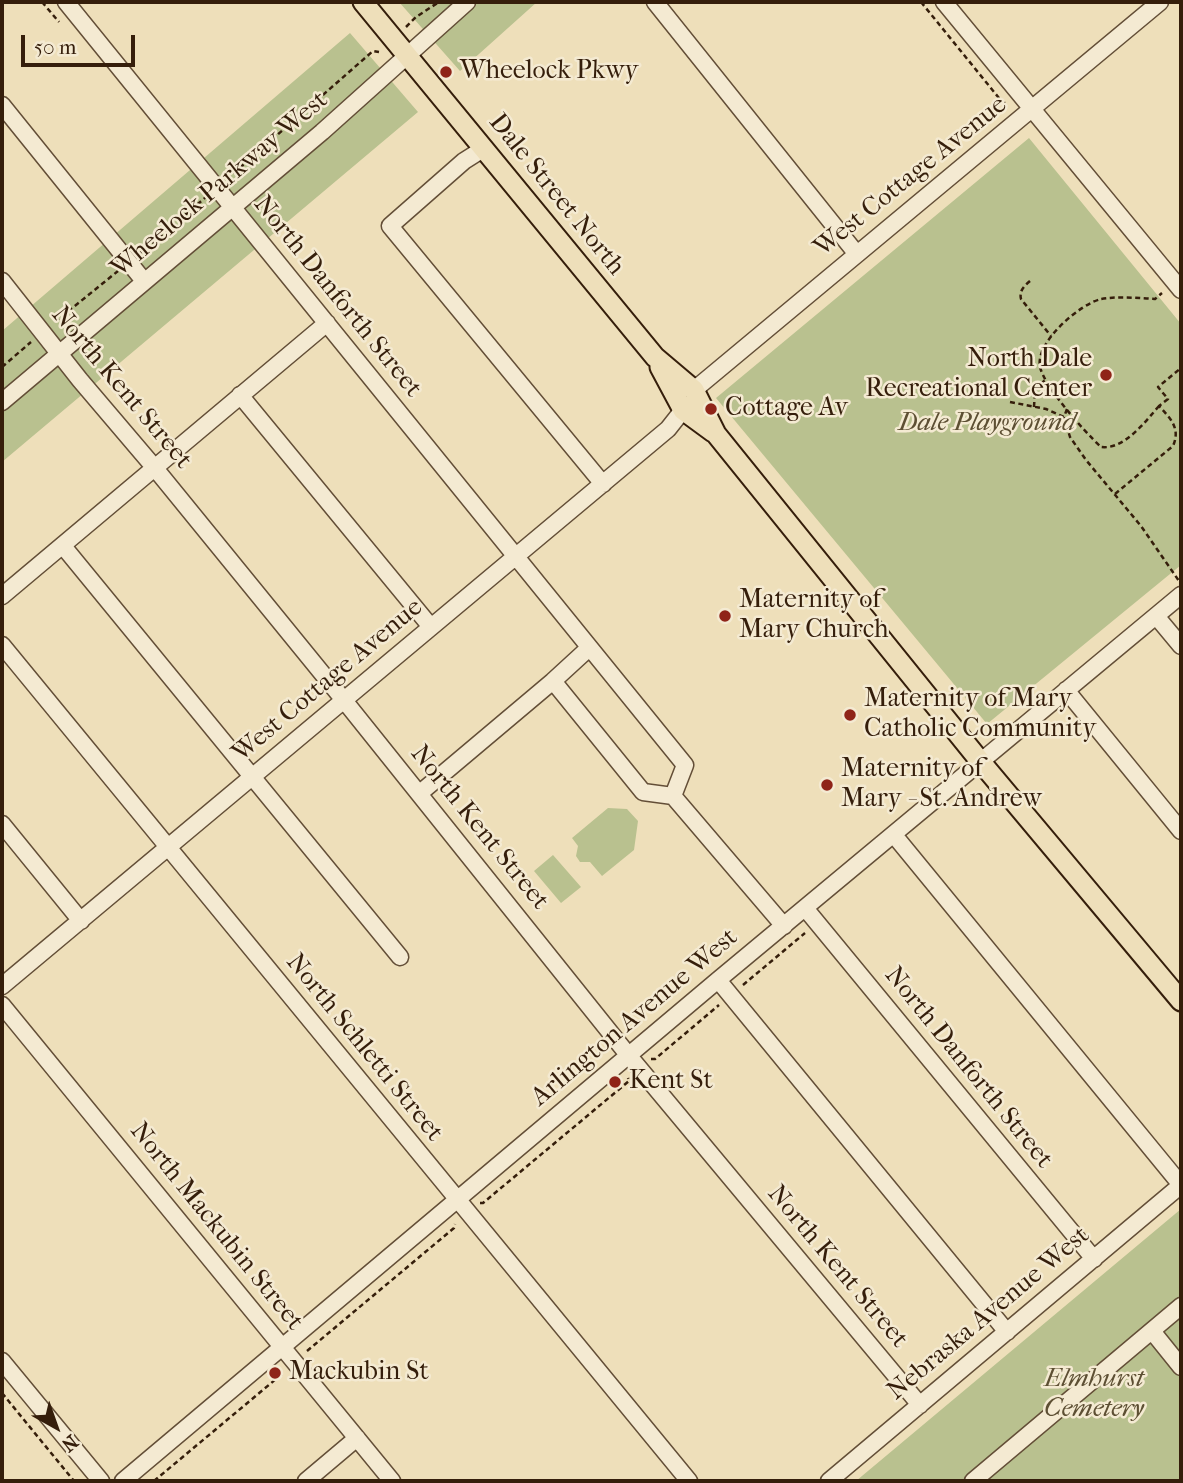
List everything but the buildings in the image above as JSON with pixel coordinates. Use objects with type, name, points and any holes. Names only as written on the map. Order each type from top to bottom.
[{"type":"main road","name":"Dale Street North","points":[[363,2],[655,357],[694,390],[716,434],[980,761],[1181,1000]]},
{"type":"main road","name":"Dale Street North","points":[[655,357],[683,410],[716,434]]},
{"type":"street","name":"North Danforth Street","points":[[66,2],[685,765],[673,796]]},
{"type":"street","name":"Wheelock Parkway West","points":[[2,401],[322,132],[467,2]]},
{"type":"street","points":[[655,2],[856,253]]},
{"type":"street","points":[[944,2],[1178,286]]},
{"type":"street","name":"West Cottage Avenue","points":[[694,390],[1160,2]]},
{"type":"street","points":[[2,105],[144,282]]},
{"type":"street","points":[[484,149],[464,161],[390,226],[603,484]]},
{"type":"street","name":"North Kent Street","points":[[2,281],[343,699],[629,1056],[920,1405]]},
{"type":"street","points":[[2,596],[327,323]]},
{"type":"street","points":[[240,396],[431,627]]},
{"type":"street","name":"West Cottage Avenue","points":[[2,986],[603,484],[668,429],[683,410]]},
{"type":"street","points":[[63,546],[400,957]]},
{"type":"street","name":"Arlington Avenue West","points":[[123,1481],[1181,595]]},
{"type":"street","points":[[1156,616],[1181,646]]},
{"type":"street","name":"North Schletti Street","points":[[2,645],[689,1481]]},
{"type":"street","points":[[419,793],[589,648]]},
{"type":"street","points":[[553,681],[643,792],[673,796],[784,926]]},
{"type":"street","points":[[1066,690],[1181,831]]},
{"type":"street","points":[[2,824],[81,921]]},
{"type":"street","points":[[894,835],[1181,1185]]},
{"type":"street","name":"North Danforth Street","points":[[805,908],[1094,1259]]},
{"type":"street","points":[[718,980],[1007,1332]]},
{"type":"street","name":"North Mackubin Street","points":[[2,1005],[393,1481]]},
{"type":"street","name":"Nebraska Avenue West","points":[[829,1481],[1181,1185]]},
{"type":"street","points":[[973,1481],[1181,1306]]},
{"type":"street","points":[[1152,1331],[1181,1367]]},
{"type":"street","points":[[2,1361],[101,1481]]},
{"type":"street","points":[[306,1481],[357,1438]]},
{"type":"path","points":[[42,2],[59,22]]},
{"type":"path","points":[[407,27],[416,17],[439,2]]},
{"type":"path","points":[[921,2],[1003,103],[1010,104]]},
{"type":"path","points":[[2,367],[217,187],[346,73],[373,51],[379,52]]},
{"type":"path","points":[[1030,281],[1023,287],[1021,299],[1051,336]]},
{"type":"path","points":[[1178,286],[1155,299],[1123,297],[1099,300],[1087,305],[1045,343],[1039,363],[1045,380],[1067,408],[1101,447],[1109,449],[1144,424],[1168,399],[1158,387],[1181,368]]},
{"type":"path","points":[[1034,407],[1035,390],[1045,380]]},
{"type":"path","points":[[1010,402],[1064,417]]},
{"type":"path","points":[[1159,406],[1174,423],[1181,426]]},
{"type":"path","points":[[1067,408],[1064,417],[1070,437],[1141,526],[1181,584]]},
{"type":"path","points":[[1114,494],[1173,446],[1177,437],[1174,423]]},
{"type":"path","points":[[480,1203],[629,1081],[628,1078]]},
{"type":"path","points":[[304,1351],[454,1228],[455,1224]]},
{"type":"path","points":[[154,1481],[282,1374],[282,1371]]},
{"type":"path","points":[[2,1393],[74,1481]]},
{"type":"green space","points":[[399,2],[537,2],[460,71]]},
{"type":"green space","points":[[350,33],[418,112],[2,462],[2,331]]},
{"type":"green space","name":"Dale Playground","points":[[1029,138],[1181,324],[1181,565],[987,724],[716,398]]},
{"type":"green space","points":[[608,808],[627,809],[638,821],[634,850],[602,876],[590,862],[580,862],[576,856],[578,846],[572,838]]},
{"type":"green space","points":[[553,855],[581,887],[561,903],[534,871]]},
{"type":"green space","name":"Elmhurst Cemetery","points":[[1181,1209],[1181,1481],[856,1481]]},
{"type":"place","name":"Wheelock Pkwy","points":[[446,72]]},
{"type":"place","name":"North Dale Recreational Center","points":[[1106,375]]},
{"type":"place","name":"Cottage Av","points":[[711,409]]},
{"type":"place","name":"Maternity of Mary Church","points":[[725,616]]},
{"type":"place","name":"Maternity of Mary Catholic Community","points":[[850,715]]},
{"type":"place","name":"Maternity of Mary - St. Andrew","points":[[827,785]]},
{"type":"place","name":"Kent St","points":[[615,1082]]},
{"type":"place","name":"Mackubin St","points":[[275,1373]]}]
